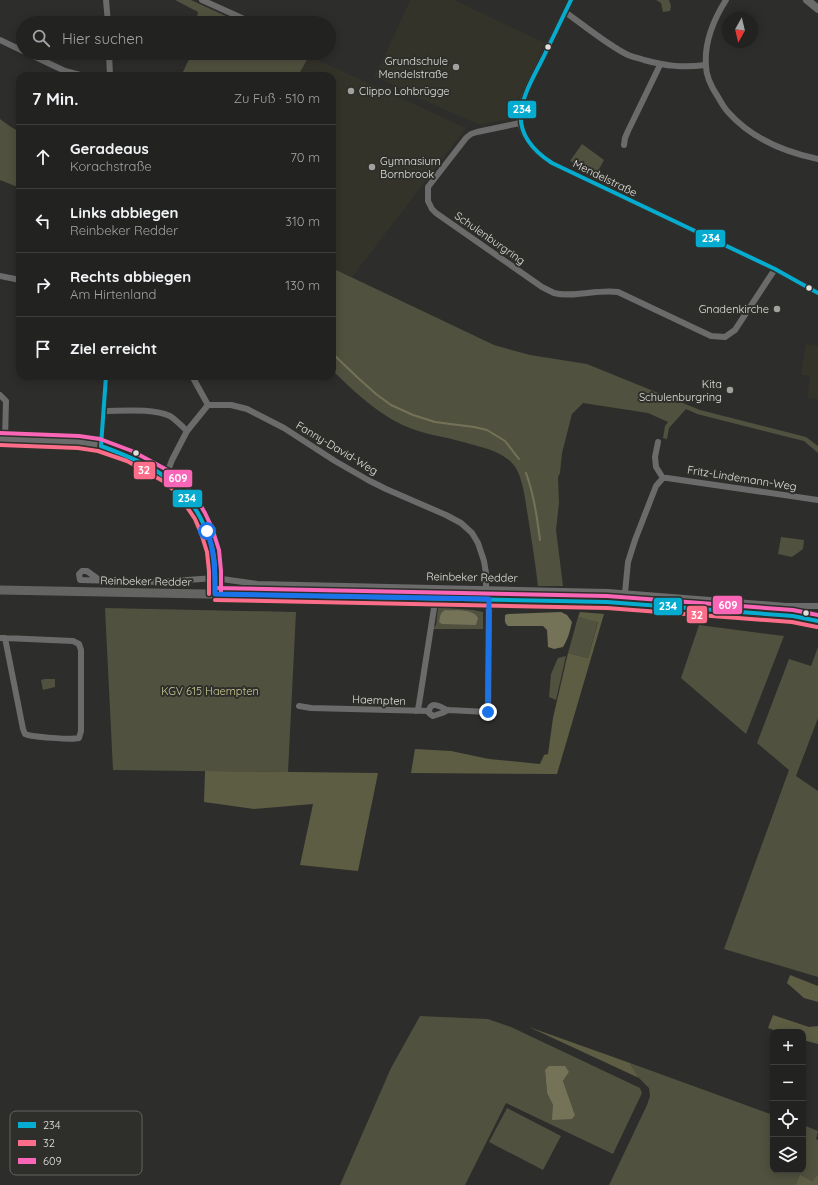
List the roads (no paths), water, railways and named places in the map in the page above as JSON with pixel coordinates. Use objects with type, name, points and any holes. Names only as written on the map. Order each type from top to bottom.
[{"type":"main road","name":"Reinbeker Redder","points":[[0,590],[607,602],[793,616],[818,620]]},
{"type":"street","points":[[106,0],[107,16]]},
{"type":"street","points":[[202,0],[237,16]]},
{"type":"street","name":"Mendelstraße","points":[[571,0],[521,104],[520,123],[526,139],[538,154],[546,160],[774,269],[818,292]]},
{"type":"street","points":[[726,0],[716,18],[707,44],[705,65],[713,90],[726,110],[744,128],[781,149],[818,159]]},
{"type":"street","points":[[807,0],[818,9]]},
{"type":"street","points":[[565,12],[627,55],[676,67],[694,67],[705,65]]},
{"type":"street","points":[[0,40],[16,48]]},
{"type":"street","points":[[41,60],[65,72]]},
{"type":"street","points":[[109,60],[110,72]]},
{"type":"street","points":[[624,146],[624,138],[660,64]]},
{"type":"street","name":"Schulenburgring","points":[[520,123],[477,132],[466,138],[428,187],[428,201],[436,213],[542,287],[553,292],[565,294],[601,291],[618,292],[711,336],[725,337],[738,327],[774,269]]},
{"type":"street","points":[[0,276],[16,279]]},
{"type":"street","points":[[102,446],[106,380]]},
{"type":"street","points":[[166,476],[187,430],[208,405],[194,380]]},
{"type":"street","points":[[0,395],[6,401],[3,439],[79,442],[102,446],[129,456],[153,468],[166,476],[180,488],[200,516],[210,541],[213,551],[215,594]]},
{"type":"street","name":"Fanny-David-Weg","points":[[208,405],[231,405],[247,409],[284,428],[335,461],[386,490],[446,515],[461,523],[472,533],[478,543],[484,561],[486,589]]},
{"type":"street","points":[[103,411],[161,413],[170,417],[187,430]]},
{"type":"street","points":[[625,593],[628,562],[635,540],[656,486],[663,478],[656,467],[655,462],[658,442]]},
{"type":"street","name":"Fritz-Lindemann-Weg","points":[[663,478],[696,481],[818,500]]},
{"type":"street","name":"Reinbeker Redder","points":[[102,581],[160,582],[215,578],[257,584],[625,593],[786,606],[818,606]]},
{"type":"street","name":"Haempten","points":[[299,706],[311,708],[416,711],[419,704],[434,608],[434,598]]},
{"type":"street","points":[[429,711],[430,707],[436,705],[448,710],[488,712],[489,599]]},
{"type":"street","points":[[2,638],[74,641],[79,644],[81,650],[81,731],[79,738],[55,738],[30,736],[25,734],[2,638]]},
{"type":"street","points":[[429,711],[431,715],[434,716],[448,710]]},
{"type":"street","points":[[416,711],[429,711]]},
{"type":"waterway","points":[[336,357],[376,394],[391,405],[413,415],[435,422],[487,430],[505,441],[519,459]]},
{"type":"waterway","points":[[526,473],[533,498],[540,540]]},
{"type":"place","name":"Grundschule Mendelstraße","points":[[456,67]]},
{"type":"place","name":"Clippo Lohbrügge","points":[[351,91]]},
{"type":"place","name":"Gymnasium Bornbrook","points":[[372,167]]},
{"type":"place","name":"Gnadenkirche","points":[[777,309]]},
{"type":"place","name":"Kita Schulenburgring","points":[[730,390]]},
{"type":"park label","name":"KGV 615 Haempten","points":[[210,691]]}]
